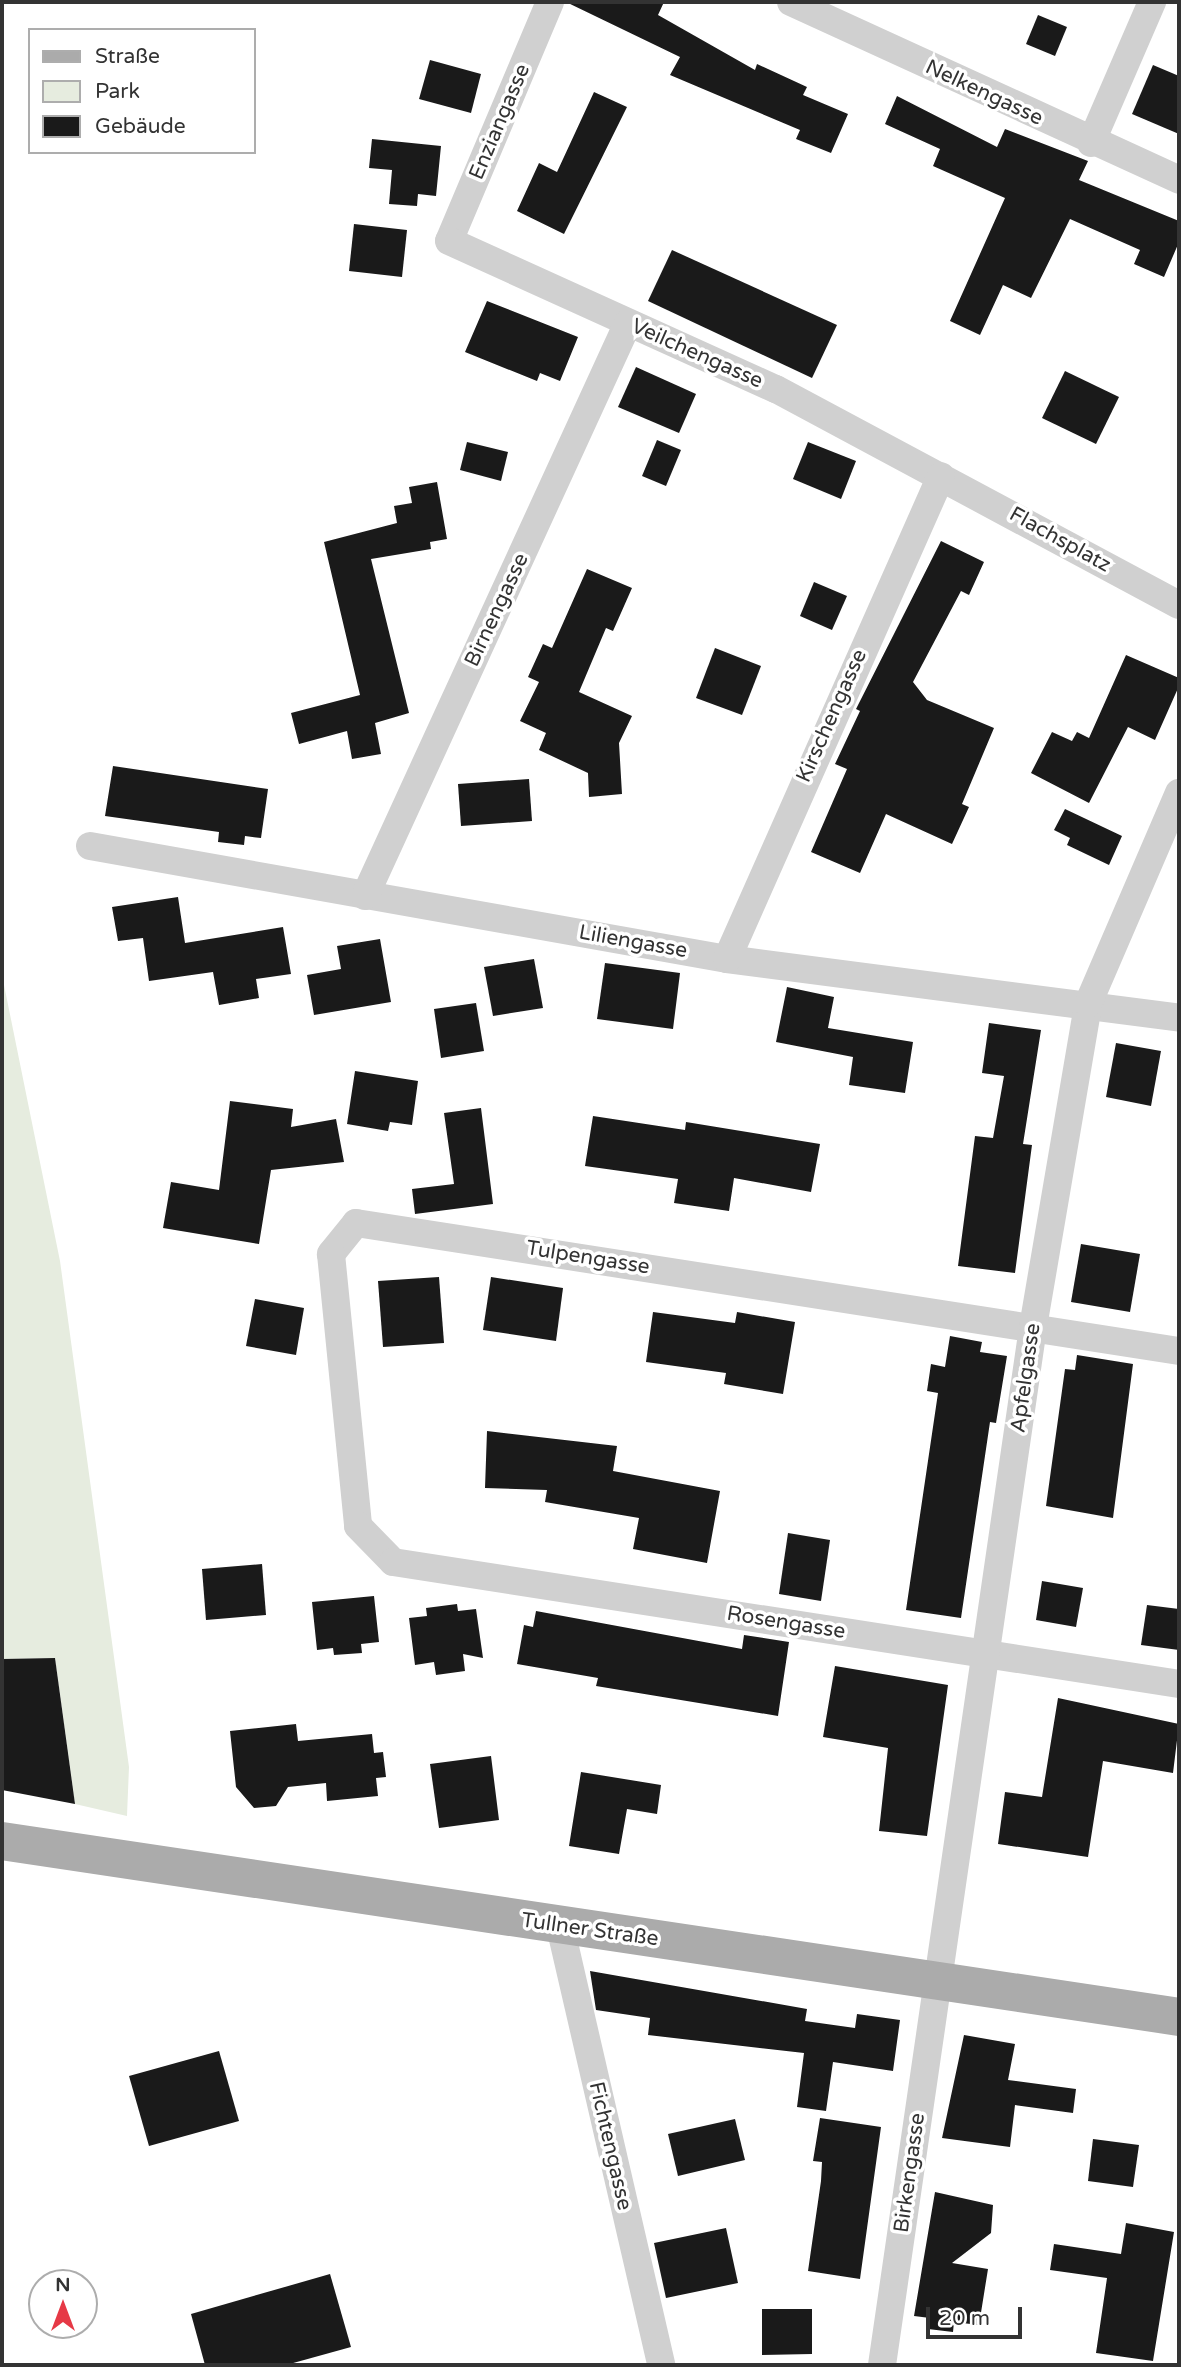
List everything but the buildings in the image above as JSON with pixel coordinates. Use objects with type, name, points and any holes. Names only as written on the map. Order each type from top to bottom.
[{"type":"main road","name":"Tullner Straße","points":[[2,1841],[1179,2017]]},
{"type":"street","name":"Enziangasse","points":[[449,241],[551,2]]},
{"type":"street","name":"Nelkengasse","points":[[791,2],[1091,143],[1179,180]]},
{"type":"street","points":[[1091,143],[1152,2]]},
{"type":"street","name":"Veilchengasse","points":[[449,241],[776,389],[941,476]]},
{"type":"street","name":"Birnengasse","points":[[365,896],[628,323]]},
{"type":"street","name":"Flachsplatz","points":[[941,476],[1179,605]]},
{"type":"street","name":"Kirschengasse","points":[[727,958],[941,476]]},
{"type":"street","name":"Apfelgasse","points":[[938,1980],[989,1654],[1033,1326],[1088,1004],[1179,793]]},
{"type":"street","name":"Liliengasse","points":[[90,846],[727,958],[1179,1018]]},
{"type":"street","name":"Tulpengasse","points":[[393,1562],[358,1525],[331,1254],[356,1223],[1033,1326],[1179,1351]]},
{"type":"street","name":"Rosengasse","points":[[393,1562],[1179,1684]]},
{"type":"street","name":"Fichtengasse","points":[[560,1926],[661,2365]]},
{"type":"street","name":"Birkengasse","points":[[882,2365],[938,1980]]},
{"type":"green space","points":[[2,975],[60,1261],[129,1767],[127,1816],[75,1804],[55,1658],[2,1659]]}]
